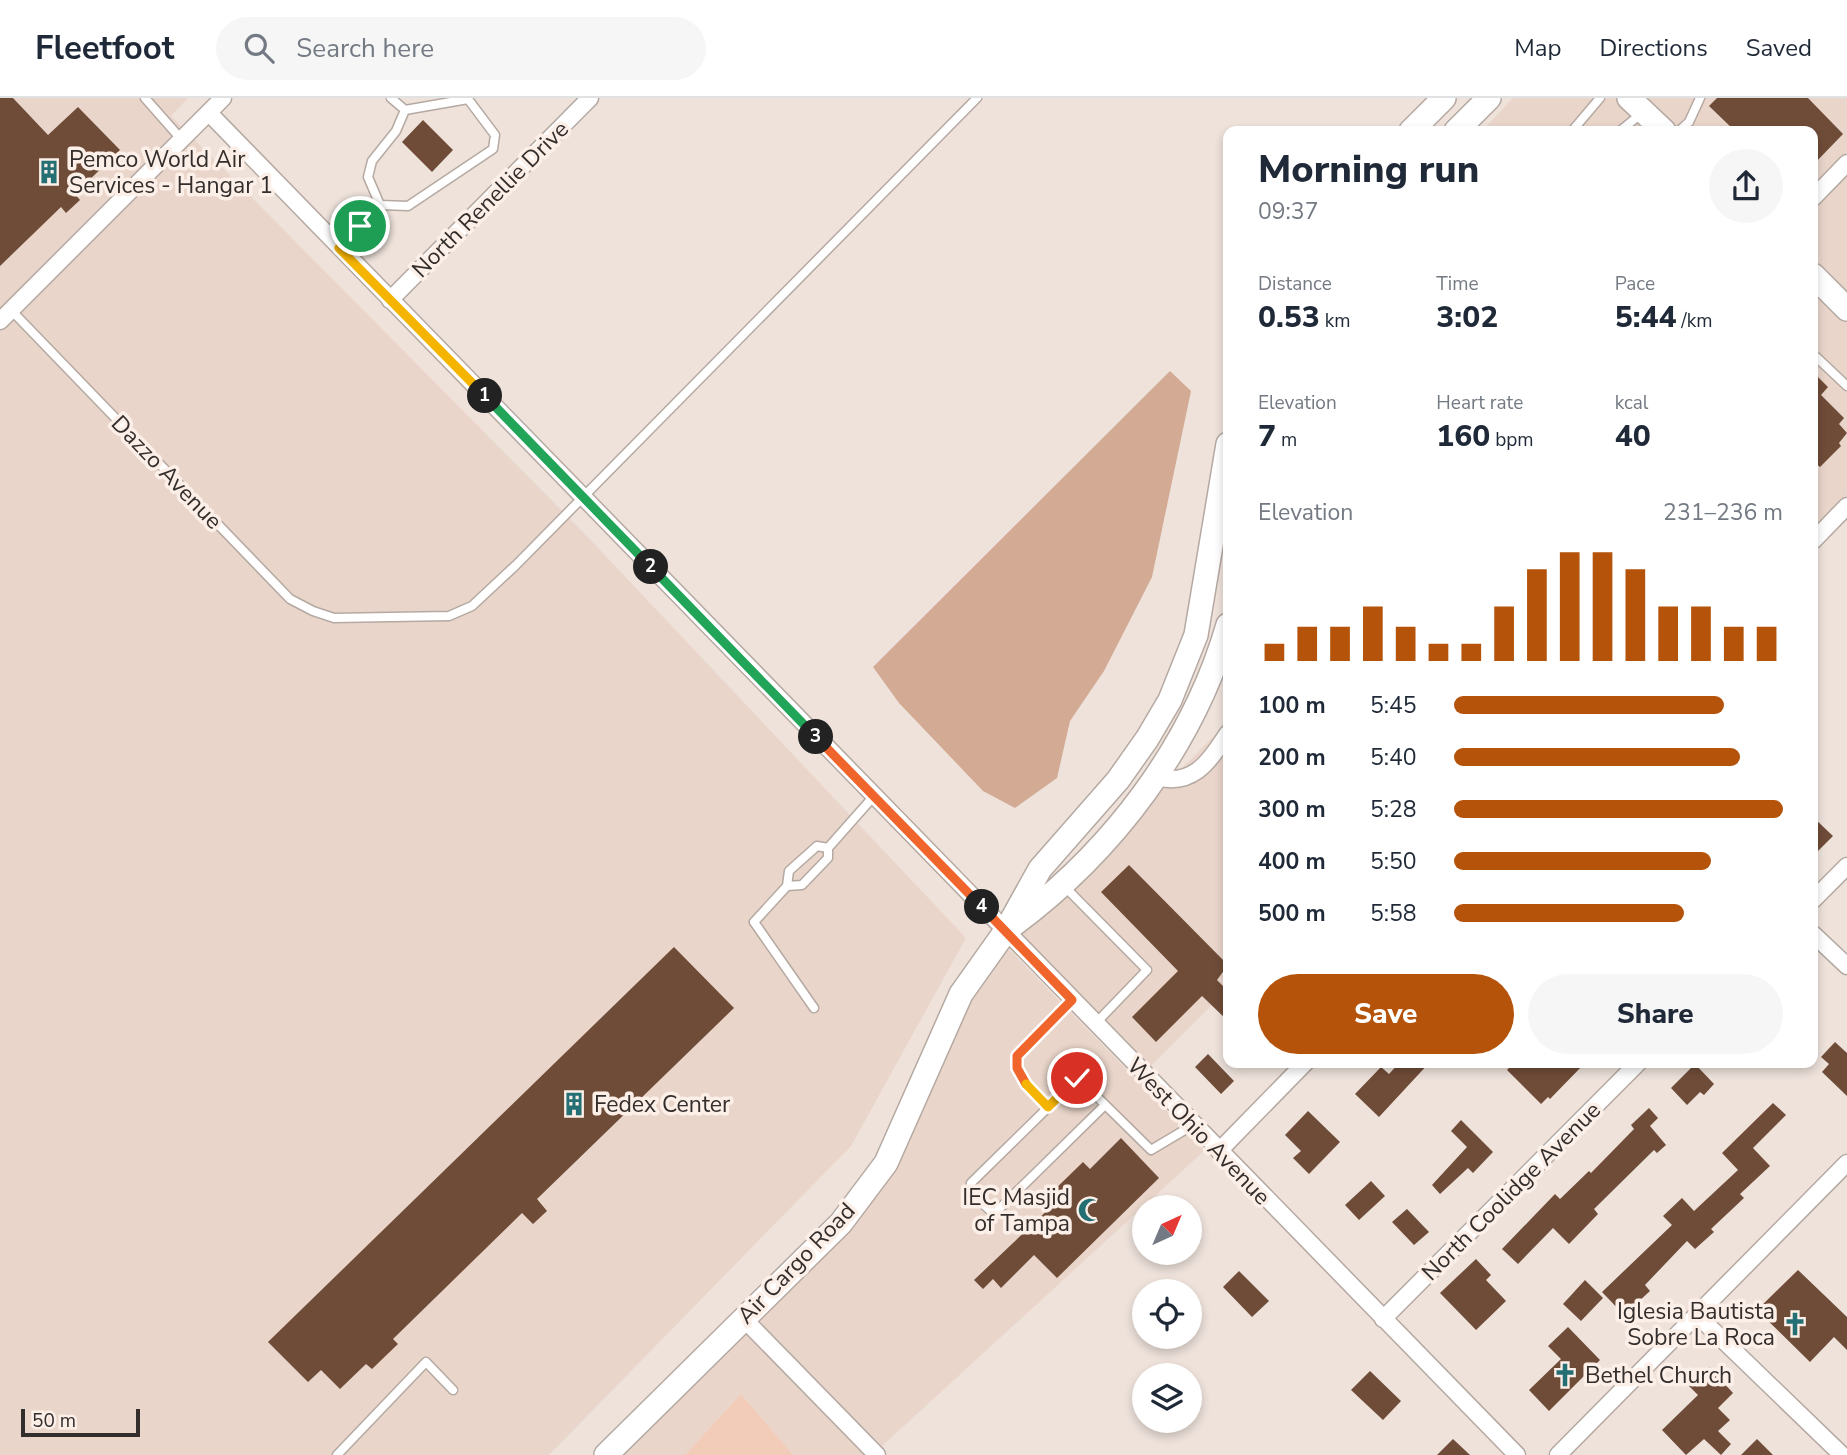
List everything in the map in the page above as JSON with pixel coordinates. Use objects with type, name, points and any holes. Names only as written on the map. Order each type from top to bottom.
[{"type":"street","points":[[5,316],[223,98]]},
{"type":"street","name":"North Renellie Drive","points":[[390,300],[590,98]]},
{"type":"street","points":[[1416,126],[1444,98]]},
{"type":"street","points":[[1461,126],[1489,98]]},
{"type":"street","points":[[1636,105],[1659,126]]},
{"type":"street","name":"West Ohio Avenue","points":[[209,113],[1517,1455]]},
{"type":"street","points":[[1818,193],[1847,163]]},
{"type":"street","points":[[1818,280],[1847,309]]},
{"type":"street","name":"Air Cargo Road","points":[[606,1455],[841,1223],[886,1163],[961,994],[1005,932],[1040,869],[1118,780],[1147,740],[1170,700],[1196,635],[1223,474]]},
{"type":"street","points":[[1818,536],[1847,506]]},
{"type":"street","name":"Air Cargo Road","points":[[1005,932],[1063,886],[1121,822],[1156,777],[1200,700],[1223,643]]},
{"type":"street","points":[[1156,777],[1174,782],[1189,777],[1205,764],[1223,740]]},
{"type":"street","points":[[1818,895],[1847,866]]},
{"type":"street","points":[[1818,939],[1847,966]]},
{"type":"street","points":[[1219,1151],[1300,1068]]},
{"type":"street","name":"North Coolidge Avenue","points":[[1383,1319],[1633,1068]]},
{"type":"street","points":[[1558,1455],[1845,1168]]},
{"type":"street","points":[[1697,1315],[1842,1455]]},
{"type":"street","points":[[743,1318],[877,1455]]},
{"type":"lane","points":[[391,98],[405,110]]},
{"type":"lane","points":[[584,498],[977,98]]},
{"type":"lane","points":[[1576,126],[1600,98]]},
{"type":"lane","points":[[1685,126],[1700,98]]},
{"type":"lane","points":[[144,99],[182,139]]},
{"type":"lane","points":[[339,248],[380,205],[408,206],[493,149],[495,135],[468,99],[405,110]]},
{"type":"lane","points":[[1623,126],[1636,105]]},
{"type":"lane","points":[[380,205],[368,177],[372,161],[396,131],[405,110]]},
{"type":"lane","name":"Dazzo Avenue","points":[[5,316],[290,599],[334,618],[449,616],[472,606],[584,498]]},
{"type":"lane","points":[[1818,359],[1847,386]]},
{"type":"lane","points":[[787,886],[802,885],[828,858],[828,848],[874,796]]},
{"type":"lane","points":[[814,1008],[754,922],[787,886],[789,871],[817,846],[828,848]]},
{"type":"lane","points":[[1063,886],[1147,970],[1095,1024]]},
{"type":"lane","points":[[1048,1107],[1020,1076],[1017,1056],[1072,1000]]},
{"type":"lane","points":[[1105,1105],[994,1214],[970,1192],[971,1183],[1078,1078],[1151,1150],[1193,1125]]},
{"type":"lane","points":[[337,1455],[426,1362],[453,1390]]},
{"type":"shaded area","points":[[0,98],[188,98],[171,116],[583,532],[966,938],[851,1146],[549,1455],[0,1455]]},
{"type":"shaded area","points":[[1513,98],[1617,98],[1646,126],[1487,126]]},
{"type":"shaded area","points":[[1643,98],[1847,98],[1847,152],[1818,181],[1818,126],[1672,126]]},
{"type":"shaded area","points":[[1847,175],[1847,296],[1818,267],[1818,205]]},
{"type":"shaded area","points":[[1818,294],[1847,322],[1847,495],[1818,525]]},
{"type":"shaded area","points":[[1170,371],[1191,391],[1152,577],[1104,671],[1070,721],[1057,778],[1015,808],[983,791],[899,703],[873,667]]},
{"type":"shaded area","points":[[1223,727],[1223,994],[1150,1067],[1018,932]]},
{"type":"shaded area","points":[[1005,945],[1205,1150],[1156,1195],[1132,1195],[1132,1217],[882,1446],[755,1317],[846,1229],[968,998]]},
{"type":"shaded area","points":[[742,1330],[865,1455],[793,1455],[741,1394],[685,1455],[617,1455]]},
{"type":"shaded area","points":[[741,1394],[793,1455],[685,1455]]},
{"type":"building","name":"Pemco World Air Services - Hangar 1","points":[[0,98],[13,98],[48,135],[78,107],[120,150],[75,194],[80,200],[66,213],[61,207],[0,266]]},
{"type":"building","points":[[1717,98],[1808,98],[1843,134],[1818,160],[1818,126],[1730,126],[1709,106]]},
{"type":"building","points":[[423,120],[453,150],[432,172],[402,142]]},
{"type":"building","points":[[1818,377],[1828,387],[1821,395],[1844,418],[1839,424],[1847,433],[1839,443],[1841,446],[1820,467]]},
{"type":"building","points":[[1818,822],[1833,836],[1818,851]]},
{"type":"building","points":[[1129,865],[1223,960],[1223,972],[1217,980],[1223,986],[1223,1016],[1202,996],[1156,1042],[1132,1017],[1178,971],[1101,892]]},
{"type":"building","name":"Fedex Center","points":[[674,947],[734,1008],[537,1199],[547,1211],[533,1224],[522,1213],[393,1339],[398,1344],[372,1369],[366,1364],[340,1389],[321,1370],[308,1382],[268,1342]]},
{"type":"building","points":[[1835,1042],[1847,1053],[1847,1096],[1822,1072],[1829,1064],[1821,1057]]},
{"type":"building","points":[[1208,1054],[1234,1081],[1221,1094],[1195,1067]]},
{"type":"building","points":[[1380,1068],[1389,1074],[1394,1068],[1424,1068],[1379,1117],[1355,1094]]},
{"type":"building","points":[[1580,1068],[1550,1099],[1548,1097],[1541,1104],[1507,1070]]},
{"type":"building","points":[[1691,1068],[1699,1068],[1714,1084],[1704,1095],[1700,1092],[1687,1105],[1671,1088]]},
{"type":"building","points":[[1773,1103],[1786,1115],[1753,1148],[1770,1166],[1740,1194],[1744,1198],[1711,1229],[1714,1232],[1695,1249],[1687,1241],[1645,1285],[1650,1291],[1624,1315],[1602,1292],[1672,1225],[1663,1216],[1682,1198],[1694,1211],[1738,1170],[1722,1153]]},
{"type":"building","points":[[1649,1108],[1658,1118],[1650,1126],[1666,1145],[1657,1153],[1654,1150],[1594,1209],[1598,1214],[1569,1244],[1553,1228],[1518,1264],[1502,1249],[1555,1194],[1560,1199],[1589,1171],[1591,1173],[1634,1129],[1631,1125]]},
{"type":"building","points":[[1308,1111],[1340,1142],[1309,1174],[1293,1158],[1301,1151],[1285,1135]]},
{"type":"building","points":[[1461,1120],[1493,1152],[1473,1173],[1468,1168],[1440,1194],[1432,1185],[1467,1147],[1451,1131]]},
{"type":"building","name":"IEC Masjid of Tampa","points":[[1121,1138],[1159,1178],[1142,1195],[1132,1195],[1132,1204],[1057,1278],[1034,1255],[1001,1288],[993,1279],[983,1289],[974,1280],[1054,1204],[1047,1197],[1083,1162],[1090,1169]]},
{"type":"building","points":[[1371,1181],[1385,1196],[1359,1220],[1345,1205]]},
{"type":"building","points":[[1407,1209],[1429,1232],[1414,1245],[1392,1222]]},
{"type":"building","points":[[1476,1259],[1491,1275],[1486,1280],[1506,1301],[1476,1330],[1440,1293]]},
{"type":"building","points":[[1798,1270],[1847,1317],[1847,1350],[1834,1337],[1810,1362],[1757,1310]]},
{"type":"building","points":[[1239,1271],[1269,1301],[1252,1317],[1223,1287]]},
{"type":"building","points":[[1585,1280],[1603,1298],[1581,1321],[1563,1304]]},
{"type":"building","name":"Bethel Church","points":[[1568,1327],[1600,1360],[1549,1411],[1529,1390],[1561,1359],[1548,1346]]},
{"type":"building","points":[[1709,1367],[1733,1393],[1718,1408],[1730,1420],[1718,1431],[1731,1444],[1721,1455],[1704,1439],[1686,1455],[1662,1430],[1698,1395],[1689,1386]]},
{"type":"building","points":[[1370,1371],[1401,1401],[1383,1420],[1351,1390]]},
{"type":"building","points":[[1453,1439],[1470,1455],[1437,1455]]},
{"type":"building","points":[[1757,1439],[1773,1455],[1741,1455]]},
{"type":"place","name":"Pemco World Air Services - Hangar 1","points":[[49,172]]},
{"type":"place","name":"Fedex Center","points":[[574,1104]]},
{"type":"place","name":"IEC Masjid of Tampa","points":[[1090,1210]]},
{"type":"place","name":"Iglesia Bautista Sobre La Roca","points":[[1795,1324]]},
{"type":"place","name":"Bethel Church","points":[[1565,1375]]},
{"type":"route","points":[[360,226],[339,248],[1072,1000],[1019,1053],[1016,1064],[1020,1076],[1048,1107],[1077,1078]]}]
